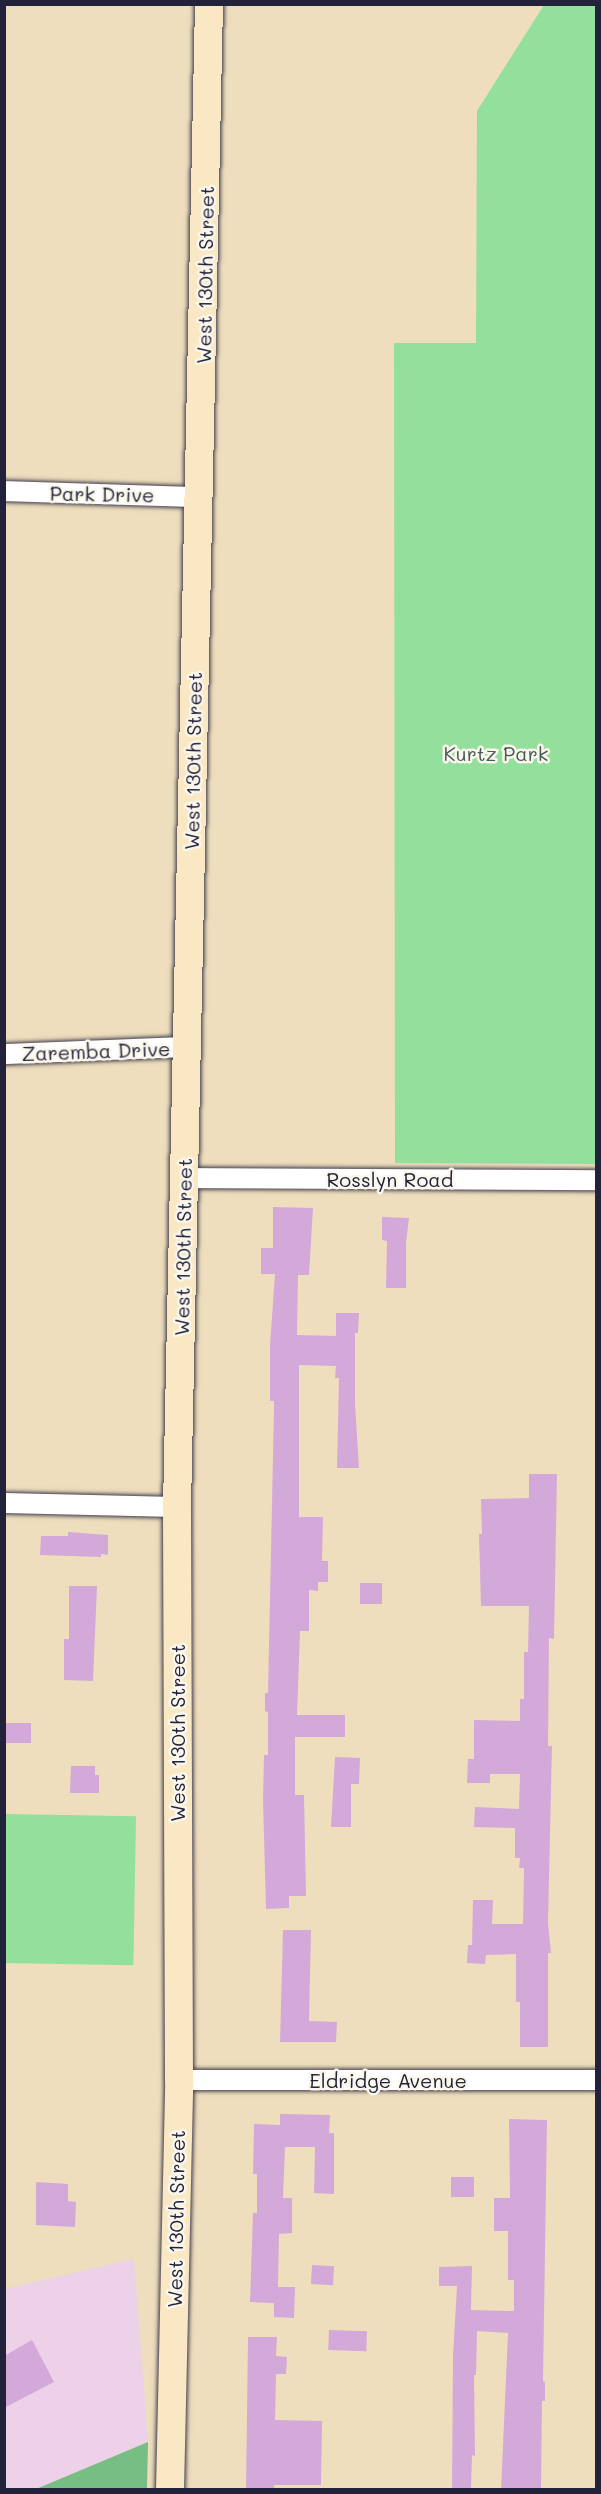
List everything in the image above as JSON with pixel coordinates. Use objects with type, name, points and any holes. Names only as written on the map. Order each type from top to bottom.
[{"type":"main road","name":"West 130th Street","points":[[170,2490],[179,2080],[177,1507],[209,4]]},
{"type":"street","name":"Park Drive","points":[[4,491],[199,496]]},
{"type":"street","name":"Zaremba Drive","points":[[4,1054],[187,1047]]},
{"type":"street","name":"Rosslyn Road","points":[[184,1178],[597,1180]]},
{"type":"street","points":[[4,1503],[177,1507]]},
{"type":"street","name":"Eldridge Avenue","points":[[179,2080],[597,2080]]},
{"type":"shaded area","points":[[134,2259],[148,2442],[36,2489],[5,2489],[4,2289]]},
{"type":"green space","name":"Kurtz Park","points":[[544,5],[596,5],[596,1164],[395,1163],[394,343],[476,343],[477,111]]},
{"type":"green space","points":[[5,1814],[136,1816],[133,1965],[4,1963]]},
{"type":"green space","points":[[148,2442],[147,2489],[36,2489]]},
{"type":"building","points":[[273,1207],[313,1208],[309,1275],[298,1275],[297,1335],[336,1336],[336,1313],[359,1313],[358,1333],[355,1333],[355,1404],[359,1468],[337,1468],[339,1378],[335,1378],[336,1366],[299,1365],[299,1517],[323,1517],[322,1561],[328,1561],[328,1582],[318,1582],[318,1591],[309,1590],[309,1631],[300,1631],[297,1715],[345,1715],[345,1737],[295,1737],[295,1795],[304,1795],[306,1896],[289,1896],[289,1908],[266,1909],[263,1800],[264,1755],[268,1755],[268,1712],[265,1711],[265,1693],[268,1693],[274,1408],[274,1401],[270,1401],[270,1345],[275,1274],[261,1274],[261,1248],[273,1248]]},
{"type":"building","points":[[382,1217],[409,1218],[406,1242],[406,1288],[386,1288],[387,1241],[382,1240]]},
{"type":"building","points":[[529,1474],[557,1474],[554,1639],[549,1638],[548,1746],[552,1746],[548,2047],[520,2047],[520,2002],[516,2002],[516,1954],[486,1955],[485,1964],[467,1963],[468,1945],[472,1945],[473,1900],[493,1900],[492,1924],[523,1924],[524,1868],[519,1868],[520,1858],[515,1858],[515,1828],[474,1827],[475,1807],[519,1809],[520,1774],[490,1774],[490,1783],[467,1783],[468,1759],[474,1759],[474,1720],[520,1721],[520,1699],[524,1699],[524,1652],[528,1652],[529,1606],[481,1606],[479,1534],[482,1534],[481,1499],[529,1498]]},
{"type":"building","points":[[68,1532],[108,1535],[108,1555],[101,1554],[101,1557],[40,1555],[41,1536],[68,1536]]},
{"type":"building","points":[[360,1583],[382,1583],[382,1604],[360,1604]]},
{"type":"building","points":[[69,1586],[97,1586],[93,1681],[64,1680],[64,1639],[69,1639]]},
{"type":"building","points":[[4,1723],[31,1723],[31,1743],[4,1743]]},
{"type":"building","points":[[335,1757],[360,1758],[359,1784],[351,1784],[351,1827],[331,1827]]},
{"type":"building","points":[[71,1766],[95,1766],[95,1775],[99,1775],[99,1793],[70,1793]]},
{"type":"building","points":[[283,1930],[311,1930],[309,2021],[337,2022],[336,2042],[280,2042]]},
{"type":"building","points":[[280,2114],[330,2115],[329,2133],[334,2133],[334,2194],[314,2193],[315,2147],[285,2147],[283,2198],[292,2198],[292,2233],[279,2234],[278,2287],[295,2287],[294,2318],[274,2317],[274,2303],[250,2302],[253,2213],[257,2213],[257,2174],[253,2174],[254,2124],[280,2125]]},
{"type":"building","points":[[509,2119],[547,2120],[543,2381],[545,2382],[545,2401],[542,2401],[541,2489],[501,2490],[508,2333],[477,2331],[476,2375],[474,2375],[475,2456],[472,2455],[471,2490],[452,2490],[453,2356],[457,2286],[439,2286],[439,2267],[472,2266],[471,2310],[514,2311],[514,2280],[508,2280],[508,2231],[494,2231],[494,2198],[510,2198]]},
{"type":"building","points":[[451,2177],[474,2177],[474,2197],[451,2197]]},
{"type":"building","points":[[36,2182],[68,2184],[68,2201],[76,2202],[75,2227],[36,2225]]},
{"type":"building","points":[[312,2265],[334,2266],[333,2285],[311,2284]]},
{"type":"building","points":[[329,2330],[367,2331],[366,2351],[328,2350]]},
{"type":"building","points":[[248,2337],[277,2337],[276,2356],[287,2357],[286,2374],[276,2374],[275,2420],[322,2421],[321,2485],[274,2485],[274,2490],[246,2490]]},
{"type":"building","points":[[32,2340],[54,2382],[4,2408],[4,2356]]}]
